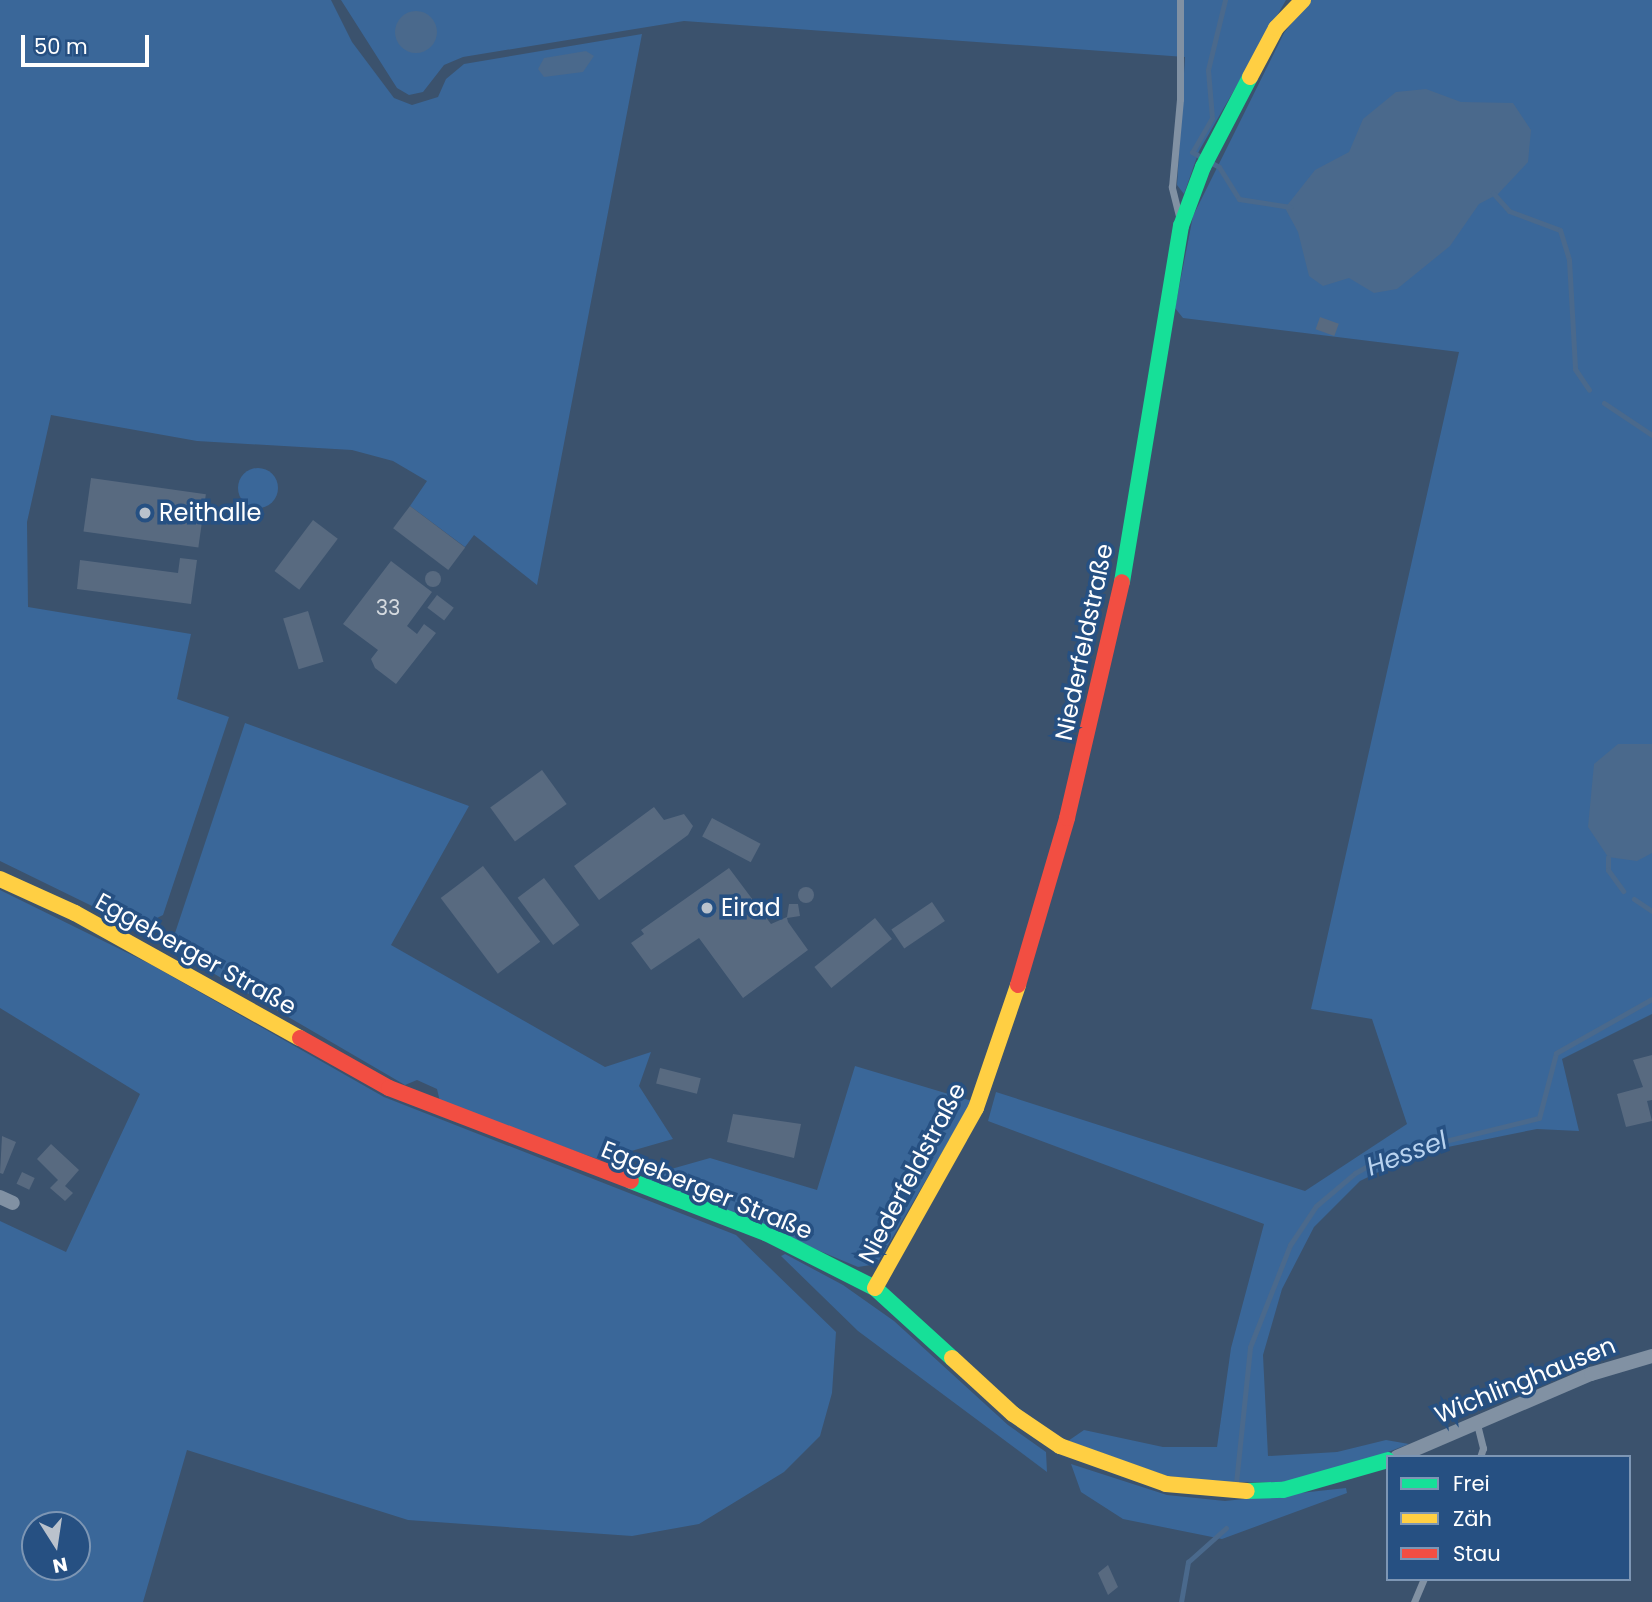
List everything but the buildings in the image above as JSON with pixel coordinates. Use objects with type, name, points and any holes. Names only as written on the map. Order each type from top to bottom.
[{"type":"street","name":"Niederfeldstraße","points":[[874,1288],[976,1108],[1003,1038],[1067,818],[1113,634],[1181,226],[1203,167],[1276,28],[1303,0]]},
{"type":"street","name":"Eggeberger Straße","points":[[0,879],[75,913],[409,1097],[766,1233],[874,1288],[1013,1414],[1060,1446],[1107,1467],[1166,1484],[1260,1491],[1339,1478],[1386,1461]]},
{"type":"street","name":"Wichlinghausen","points":[[1403,1455],[1591,1374],[1652,1356]]},
{"type":"lane","points":[[1180,0],[1180,99],[1172,187],[1181,226]]},
{"type":"lane","points":[[1477,1424],[1483,1448],[1481,1455]]},
{"type":"lane","points":[[1414,1602],[1423,1581]]},
{"type":"shaded area","points":[[0,0],[331,0],[352,42],[394,98],[412,105],[438,97],[446,79],[464,64],[642,34],[537,585],[474,535],[465,547],[410,506],[427,481],[393,461],[352,450],[197,441],[51,415],[27,522],[28,607],[191,634],[177,699],[229,717],[163,915],[137,928],[0,861]]},
{"type":"shaded area","points":[[341,0],[1286,0],[1199,151],[1184,194],[1177,185],[1185,57],[684,21],[463,57],[444,65],[423,92],[409,95],[397,88]]},
{"type":"shaded area","points":[[1310,0],[1652,0],[1652,1014],[1562,1059],[1579,1131],[1537,1129],[1418,1153],[1360,1181],[1314,1227],[1282,1289],[1263,1355],[1268,1456],[1337,1452],[1386,1440],[1409,1444],[1336,1472],[1283,1482],[1226,1482],[1167,1476],[1068,1441],[1084,1430],[1163,1447],[1217,1447],[1231,1348],[1264,1224],[988,1121],[996,1092],[1305,1191],[1407,1124],[1372,1019],[1311,1009],[1459,352],[1183,318],[1175,308],[1193,216],[1284,33]]},
{"type":"shaded area","points":[[416,11],[431,17],[437,32],[431,47],[416,53],[401,47],[395,32],[401,17]]},
{"type":"shaded area","points":[[586,51],[594,56],[583,72],[544,77],[538,69],[544,58]]},
{"type":"shaded area","points":[[1426,89],[1461,102],[1513,103],[1531,130],[1528,162],[1498,194],[1479,204],[1450,246],[1397,289],[1374,293],[1349,278],[1323,286],[1309,276],[1298,232],[1285,208],[1315,170],[1349,152],[1363,119],[1396,92]]},
{"type":"shaded area","points":[[258,468],[272,474],[278,488],[272,502],[258,508],[244,502],[238,488],[244,474]]},
{"type":"shaded area","points":[[245,723],[469,806],[391,945],[605,1067],[651,1052],[639,1086],[673,1139],[600,1160],[440,1102],[437,1089],[417,1080],[405,1085],[170,948]]},
{"type":"shaded area","points":[[1618,744],[1652,744],[1652,853],[1637,861],[1608,857],[1588,827],[1594,764]]},
{"type":"shaded area","points":[[0,890],[150,964],[384,1097],[736,1235],[836,1332],[832,1393],[820,1436],[784,1472],[699,1524],[632,1536],[408,1520],[187,1450],[143,1602],[0,1602],[0,1221],[66,1252],[140,1094],[0,1008]]},
{"type":"shaded area","points":[[855,1066],[972,1101],[877,1264],[858,1267],[643,1177],[710,1158],[817,1190]]},
{"type":"shaded area","points":[[785,1254],[843,1285],[894,1321],[1008,1425],[1046,1452],[1047,1472],[858,1331],[781,1256]]},
{"type":"shaded area","points":[[1071,1464],[1167,1495],[1225,1501],[1346,1488],[1347,1493],[1222,1539],[1123,1519],[1081,1492]]},
{"type":"waterway","points":[[1225,0],[1208,70],[1212,118],[1192,152],[1219,167],[1239,199],[1290,207]]},
{"type":"waterway","points":[[1493,193],[1509,211],[1560,230],[1569,260],[1575,369],[1589,390]]},
{"type":"waterway","points":[[1604,403],[1652,435]]},
{"type":"waterway","points":[[1608,857],[1608,870],[1623,891]]},
{"type":"waterway","points":[[1634,899],[1652,911]]},
{"type":"waterway","name":"Hessel","points":[[1236,1483],[1250,1347],[1290,1245],[1316,1206],[1355,1173],[1388,1155],[1539,1118],[1556,1053],[1652,999]]},
{"type":"waterway","name":"Hessel","points":[[1181,1602],[1188,1562],[1226,1528]]},
{"type":"traffic: fast","points":[[1122,582],[1181,226],[1203,167],[1250,77]]},
{"type":"traffic: fast","points":[[631,1181],[766,1233],[875,1288],[952,1358]]},
{"type":"traffic: fast","points":[[1247,1491],[1283,1490],[1386,1461]]},
{"type":"traffic: slow","points":[[1250,77],[1276,28],[1303,0]]},
{"type":"traffic: slow","points":[[0,879],[75,913],[300,1038]]},
{"type":"traffic: slow","points":[[875,1288],[976,1108],[1018,985]]},
{"type":"traffic: slow","points":[[952,1358],[1013,1414],[1060,1446],[1166,1484],[1247,1491]]},
{"type":"traffic: jam","points":[[1018,985],[1067,818],[1122,582]]},
{"type":"traffic: jam","points":[[300,1038],[389,1088],[631,1181]]},
{"type":"place","name":"Reithalle","points":[[145,513]]},
{"type":"place","name":"Eirad","points":[[707,908]]}]
